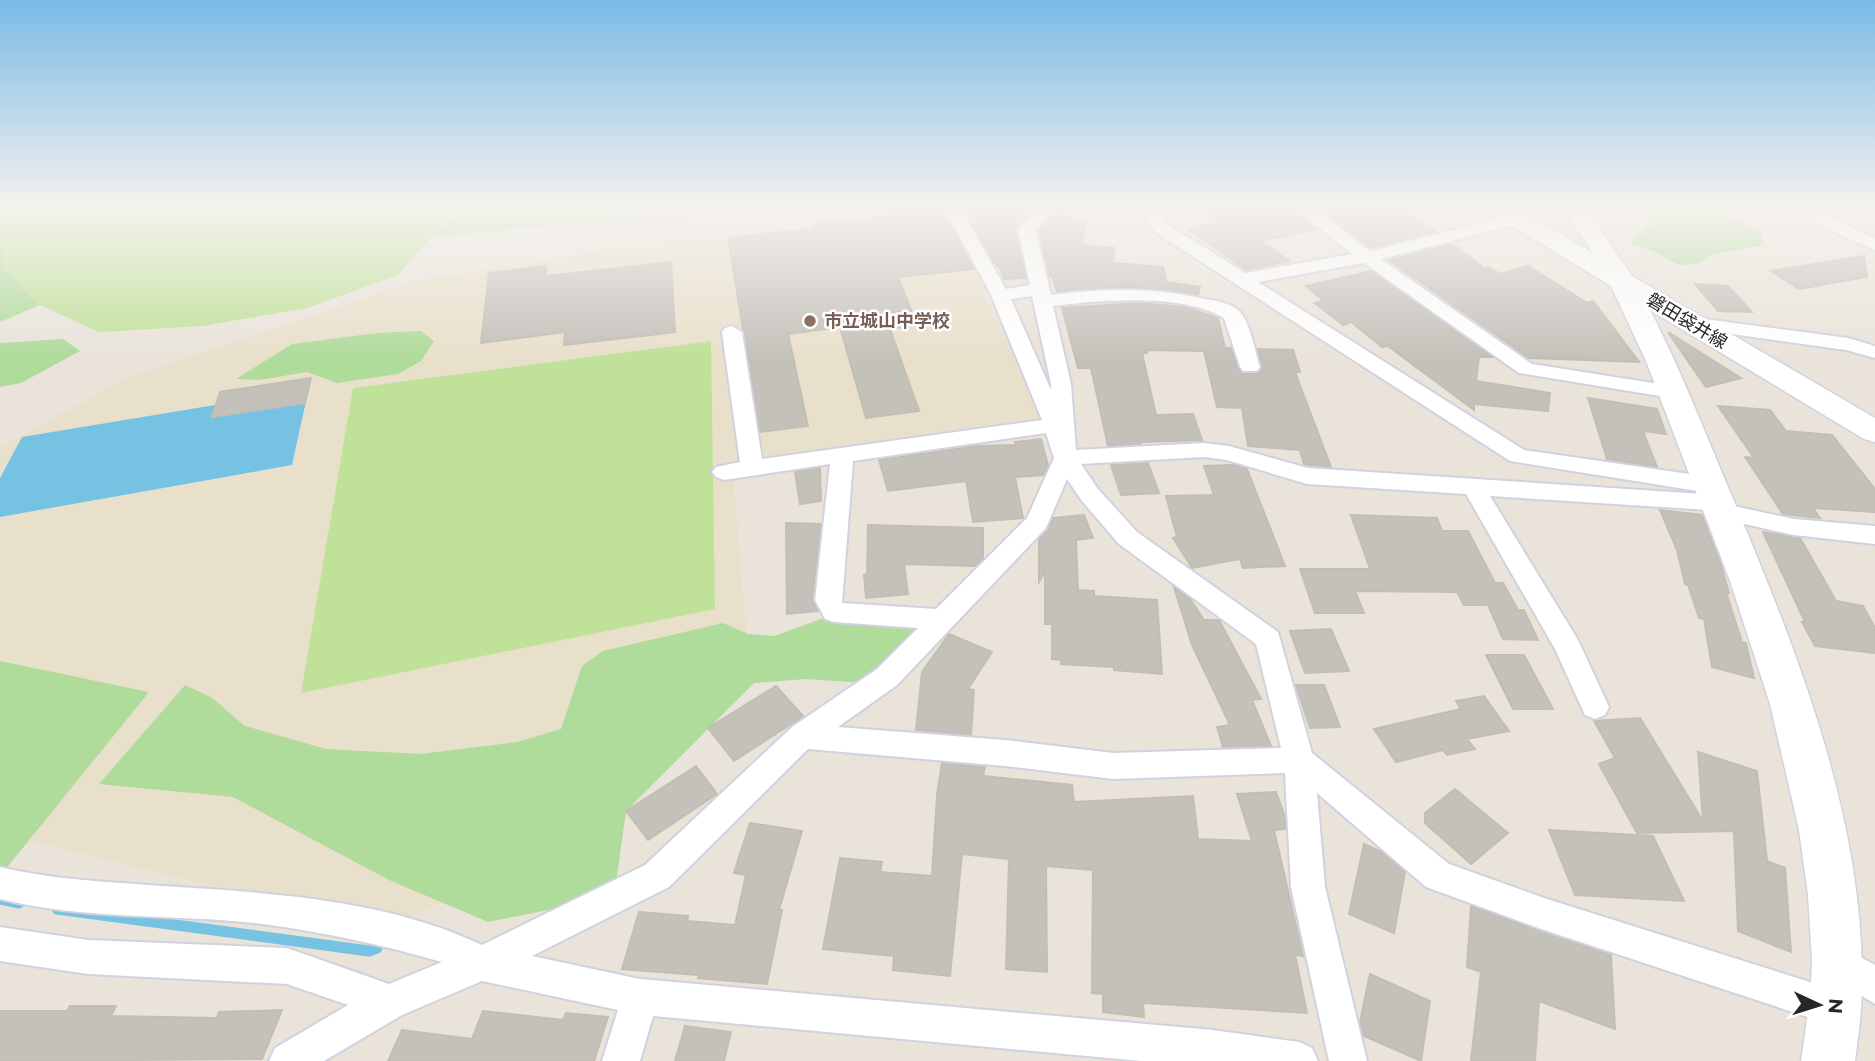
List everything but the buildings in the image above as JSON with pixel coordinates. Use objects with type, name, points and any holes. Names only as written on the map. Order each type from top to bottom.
[{"type":"street","points":[[980,259],[1000,295],[1055,425],[1065,458],[1090,495],[1128,538],[1268,639],[1299,760],[1308,887],[1348,1061]]},
{"type":"street","points":[[288,1061],[389,1002],[482,963],[657,876],[802,736],[887,677],[1037,522],[1065,458],[1061,384],[1034,259]]},
{"type":"street","points":[[1207,259],[1518,456],[1716,499],[1794,527],[1875,535]]},
{"type":"street","points":[[1239,280],[1359,259]]},
{"type":"street","points":[[1369,259],[1526,369],[1672,391]]},
{"type":"street","name":"磐田袋井線","points":[[1583,259],[1875,432]]},
{"type":"street","points":[[1609,259],[1625,284],[1672,391],[1766,625],[1791,699],[1825,845],[1837,961],[1835,1008],[1828,1061]]},
{"type":"street","points":[[1000,295],[1119,294],[1209,304],[1233,315],[1250,367]]},
{"type":"street","points":[[1689,323],[1848,344],[1875,352]]},
{"type":"street","points":[[732,332],[752,468]]},
{"type":"street","points":[[724,472],[1055,425]]},
{"type":"street","points":[[1065,458],[1204,450],[1229,453],[1307,476],[1716,499]]},
{"type":"street","points":[[842,456],[828,600],[834,612],[944,620]]},
{"type":"street","points":[[1472,485],[1567,647],[1595,707]]},
{"type":"street","points":[[802,736],[1005,753],[1113,766],[1299,760],[1438,876],[1558,919],[1835,1008]]},
{"type":"street","points":[[0,883],[41,893],[269,909],[383,929],[449,947],[482,963],[640,997],[1213,1055],[1299,1061]]},
{"type":"street","points":[[0,944],[88,957],[287,966],[389,1002]]},
{"type":"street","points":[[1837,961],[1875,986]]},
{"type":"street","points":[[621,1061],[640,997]]},
{"type":"shaded area","points":[[554,259],[968,259],[1042,417],[732,462],[749,664],[569,845],[383,929],[0,833],[0,447],[124,380],[413,281]]},
{"type":"green space","points":[[0,259],[2,259],[3,269],[40,305],[0,322]]},
{"type":"green space","points":[[2,259],[412,259],[398,275],[307,308],[203,326],[99,332],[40,305],[3,270]]},
{"type":"green space","points":[[1667,259],[1705,259],[1697,264],[1679,265]]},
{"type":"green space","points":[[421,331],[434,341],[421,361],[398,374],[337,383],[307,372],[259,380],[236,379],[292,344],[377,333]]},
{"type":"green space","points":[[63,339],[80,351],[21,383],[0,387],[0,343]]},
{"type":"green space","points":[[711,341],[715,609],[301,693],[353,388]]},
{"type":"green space","points":[[824,618],[944,620],[877,684],[806,679],[754,683],[626,811],[614,897],[488,922],[389,880],[233,797],[99,784],[185,685],[211,697],[245,726],[326,749],[421,754],[517,742],[561,729],[582,666],[603,651],[723,623],[748,634],[774,636]]},
{"type":"green space","points":[[0,661],[149,692],[0,876]]},
{"type":"water","points":[[311,378],[292,465],[0,517],[0,478],[22,437],[215,405],[220,392]]},
{"type":"waterway","points":[[0,899],[19,903]]},
{"type":"waterway","points":[[57,909],[369,951],[377,948]]},
{"type":"place","name":"市立城山中学校","points":[[810,321]]}]
